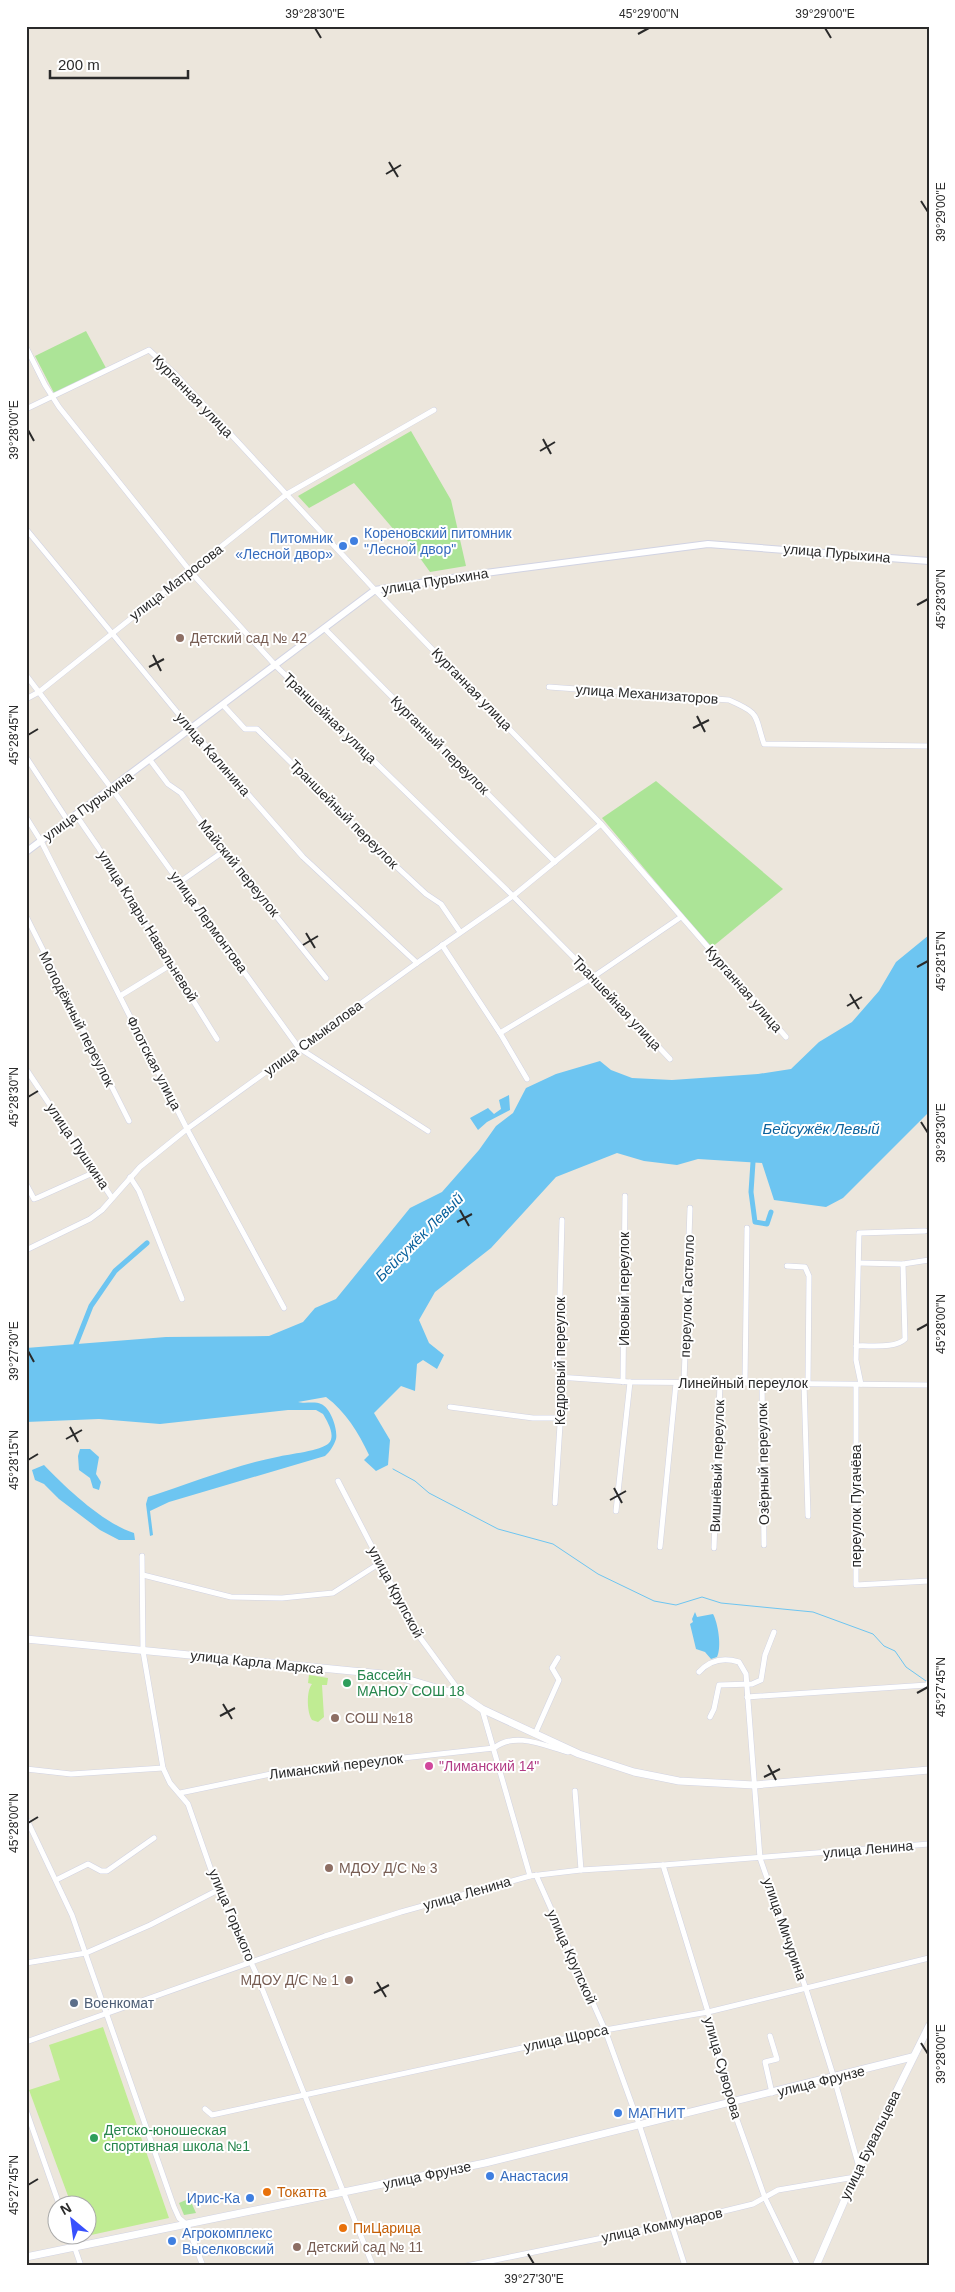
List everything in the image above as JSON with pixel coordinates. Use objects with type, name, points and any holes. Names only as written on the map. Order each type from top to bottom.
[{"type":"main road","name":"улица Карла Маркса","points":[[26,1639],[393,1676],[463,1696],[482,1709],[579,1754],[634,1772],[679,1781],[754,1785],[929,1770]]},
{"type":"main road","name":"улица Бувальцева","points":[[816,2266],[859,2167],[929,2026]]},
{"type":"main road","name":"улица Фрунзе","points":[[26,2257],[485,2163],[912,2058]]},
{"type":"street","name":"Траншейная улица","points":[[26,347],[59,407],[190,571],[276,666],[513,896],[593,976],[670,1059]]},
{"type":"street","name":"Курганная улица","points":[[53,396],[149,350],[175,374],[375,590],[601,824],[786,1037]]},
{"type":"street","points":[[26,409],[53,396]]},
{"type":"street","name":"улица Матросова","points":[[26,699],[39,692],[287,494],[434,410]]},
{"type":"street","name":"улица Калинина","points":[[26,528],[191,729],[303,857],[417,962]]},
{"type":"street","name":"улица Пурыхина","points":[[26,852],[375,590],[652,550],[708,544],[929,560]]},
{"type":"street","name":"Курганный переулок","points":[[324,628],[555,862]]},
{"type":"street","name":"улица Лермонтова","points":[[26,675],[112,789],[300,1048],[428,1130]]},
{"type":"street","name":"улица Механизаторов","points":[[548,687],[729,700],[750,709],[756,715],[764,744],[929,746]]},
{"type":"street","name":"Траншейный переулок","points":[[223,705],[244,729],[257,729],[398,868],[426,894],[441,904],[460,932]]},
{"type":"street","points":[[26,756],[68,821]]},
{"type":"street","name":"Майский переулок","points":[[150,760],[168,784],[181,793],[224,851],[326,978]]},
{"type":"street","name":"улица Клары Навальневой","points":[[76,816],[93,839],[217,1039]]},
{"type":"street","name":"Флотская улица","points":[[26,817],[41,841],[188,1129],[284,1308]]},
{"type":"street","name":"улица Смыкалова","points":[[26,1250],[90,1220],[102,1210],[130,1177],[188,1129],[417,962],[513,896],[601,824]]},
{"type":"street","points":[[180,882],[224,851]]},
{"type":"street","name":"Молодёжный переулок","points":[[26,916],[129,1121]]},
{"type":"street","points":[[500,1033],[593,976],[681,917]]},
{"type":"street","points":[[442,945],[500,1033],[527,1079]]},
{"type":"street","points":[[120,996],[172,964]]},
{"type":"street","name":"улица Пушкина","points":[[26,1069],[112,1198]]},
{"type":"street","points":[[26,1184],[34,1199],[95,1172]]},
{"type":"street","name":"улица Пушкина","points":[[130,1177],[146,1208],[182,1299]]},
{"type":"street","name":"Ивовый переулок","points":[[624,1382],[625,1196]]},
{"type":"street","name":"переулок Гастелло","points":[[684,1383],[690,1208]]},
{"type":"street","name":"Кедровый переулок","points":[[555,1503],[560,1418],[560,1378],[558,1368],[562,1220]]},
{"type":"street","points":[[745,1382],[747,1228]]},
{"type":"street","points":[[858,1384],[856,1346],[860,1263],[859,1233],[925,1231]]},
{"type":"street","points":[[860,1263],[903,1264],[929,1260]]},
{"type":"street","points":[[856,1346],[887,1345],[900,1343],[905,1339],[903,1264]]},
{"type":"street","points":[[787,1266],[805,1267],[809,1276],[806,1383],[808,1516]]},
{"type":"street","name":"Линейный переулок","points":[[560,1378],[676,1383],[929,1384]]},
{"type":"street","points":[[616,1511],[630,1382]]},
{"type":"street","name":"Озёрный переулок","points":[[762,1382],[764,1545]]},
{"type":"street","points":[[660,1547],[676,1383]]},
{"type":"street","name":"Вишнёвый переулок","points":[[714,1548],[720,1383]]},
{"type":"street","name":"переулок Пугачёва","points":[[858,1384],[856,1585],[929,1581]]},
{"type":"street","points":[[450,1407],[524,1417],[560,1418]]},
{"type":"street","name":"улица Крупской","points":[[338,1481],[416,1632],[463,1696]]},
{"type":"street","name":"улица Горького","points":[[142,1556],[143,1651],[163,1768],[170,1783],[188,1804],[218,1890],[251,1963],[306,2096],[342,2192],[373,2266]]},
{"type":"street","points":[[143,1575],[231,1597],[282,1598],[333,1593],[380,1563]]},
{"type":"street","points":[[710,1717],[714,1709],[719,1685],[747,1684],[761,1680],[765,1655],[774,1632]]},
{"type":"street","points":[[535,1734],[559,1680],[552,1668],[558,1658]]},
{"type":"street","name":"улица Мичурина","points":[[699,1672],[715,1661],[734,1660],[742,1665],[747,1684],[760,1858],[806,1989],[859,2167]]},
{"type":"street","points":[[747,1697],[926,1685],[929,1682]]},
{"type":"street","name":"улица Крупской","points":[[482,1709],[533,1875],[605,2030],[639,2124],[685,2266]]},
{"type":"street","name":"Лиманский переулок","points":[[180,1793],[284,1771],[494,1748],[506,1740],[520,1740],[579,1754]]},
{"type":"street","points":[[26,1769],[71,1774],[163,1768]]},
{"type":"street","points":[[575,1791],[581,1870]]},
{"type":"street","points":[[26,1818],[72,1915],[174,2207],[179,2218],[187,2225],[203,2266]]},
{"type":"street","points":[[56,1880],[88,1864],[107,1872],[154,1838]]},
{"type":"street","name":"улица Ленина","points":[[26,2042],[401,1912],[533,1875],[929,1844]]},
{"type":"street","name":"улица Суворова","points":[[663,1865],[708,2012],[732,2103],[765,2198],[798,2266]]},
{"type":"street","points":[[26,1964],[86,1953],[150,1925],[218,1890]]},
{"type":"street","name":"улица Щорса","points":[[205,2109],[212,2115],[306,2096],[605,2030],[708,2012],[929,1958]]},
{"type":"street","points":[[770,2036],[777,2060],[765,2062],[772,2093]]},
{"type":"street","points":[[26,2110],[55,2194]]},
{"type":"street","name":"улица Коммунаров","points":[[466,2266],[671,2224],[753,2204],[778,2190],[855,2177]]},
{"type":"street","points":[[74,2246],[81,2266]]},
{"type":"green space","points":[[86,331],[106,368],[54,393],[35,356]]},
{"type":"green space","points":[[411,431],[451,500],[466,566],[430,572],[402,533],[395,531],[354,483],[309,508],[298,496]]},
{"type":"green space","points":[[656,781],[783,889],[711,948],[602,818]]},
{"type":"green space","points":[[309,1675],[328,1678],[327,1685],[322,1685],[324,1717],[318,1722],[312,1720],[309,1712],[308,1697],[312,1684],[308,1683]]},
{"type":"green space","name":"Детско-юношеская спортивная школа №1","points":[[103,2027],[169,2218],[98,2234],[98,2194],[67,2194],[29,2090],[60,2080],[49,2045]]},
{"type":"green space","points":[[186,2200],[192,2204],[196,2213],[184,2215],[179,2203]]},
{"type":"water","name":"Бейсужёк Левый","points":[[929,935],[929,1112],[843,1198],[826,1207],[774,1200],[762,1163],[698,1159],[677,1165],[644,1161],[617,1153],[556,1177],[491,1248],[435,1292],[419,1320],[429,1343],[444,1355],[437,1369],[423,1360],[417,1364],[415,1391],[401,1386],[374,1413],[390,1440],[388,1465],[376,1471],[364,1460],[369,1455],[356,1430],[340,1409],[326,1397],[298,1402],[321,1404],[331,1414],[335,1425],[336,1439],[332,1448],[325,1456],[169,1502],[150,1511],[153,1535],[150,1536],[146,1504],[148,1497],[245,1465],[325,1446],[329,1443],[332,1436],[323,1414],[316,1410],[288,1410],[160,1424],[99,1419],[26,1422],[26,1348],[166,1337],[269,1336],[303,1322],[315,1308],[336,1299],[410,1208],[442,1192],[479,1150],[496,1126],[513,1113],[526,1088],[556,1074],[600,1061],[611,1070],[632,1078],[672,1080],[758,1074],[791,1069],[819,1042],[852,1022],[879,991],[896,962]]},
{"type":"water","points":[[509,1095],[510,1110],[487,1122],[478,1130],[470,1118],[488,1108],[494,1114],[501,1109],[499,1100]]},
{"type":"water","points":[[80,1449],[90,1449],[99,1457],[96,1474],[101,1482],[99,1490],[93,1488],[90,1478],[79,1470],[78,1456]]},
{"type":"water","points":[[44,1465],[74,1494],[98,1513],[134,1533],[135,1540],[119,1540],[100,1530],[59,1499],[44,1484],[35,1480],[32,1470]]},
{"type":"water","points":[[695,1612],[697,1617],[713,1614],[719,1635],[717,1657],[711,1659],[705,1652],[696,1649],[690,1624],[693,1622],[692,1619]]},
{"type":"waterway","points":[[753,1162],[751,1192],[755,1222],[767,1224],[771,1212]]},
{"type":"waterway","points":[[76,1344],[91,1306],[115,1271],[147,1243]]},
{"type":"waterway","points":[[393,1469],[415,1481],[429,1493],[498,1529],[553,1544],[598,1574],[654,1601],[676,1605],[702,1597],[721,1603],[813,1612],[873,1634],[884,1646],[895,1651],[906,1667],[926,1681]]},
{"type":"place","name":"Кореновский питомник \"Лесной двор\"","points":[[354,541]]},
{"type":"place","name":"Питомник «Лесной двор»","points":[[343,546]]},
{"type":"place","name":"Детский сад № 42","points":[[180,638]]},
{"type":"place","name":"Бассейн МАНОУ СОШ 18","points":[[347,1683]]},
{"type":"place","name":"СОШ №18","points":[[335,1718]]},
{"type":"place","name":"\"Лиманский 14\"","points":[[429,1766]]},
{"type":"place","name":"МДОУ Д/С № 3","points":[[329,1868]]},
{"type":"place","name":"МДОУ Д/С № 1","points":[[349,1980]]},
{"type":"place","name":"Военкомат","points":[[74,2003]]},
{"type":"place","name":"МАГНИТ","points":[[618,2113]]},
{"type":"place","name":"Детско-юношеская спортивная школа №1","points":[[94,2138]]},
{"type":"place","name":"Анастасия","points":[[490,2176]]},
{"type":"place","name":"Токатта","points":[[267,2192]]},
{"type":"place","name":"Ирис-Ка","points":[[250,2198]]},
{"type":"place","name":"ПиЦарица","points":[[343,2228]]},
{"type":"place","name":"Агрокомплекс Выселковский","points":[[172,2241]]},
{"type":"place","name":"Детский сад № 11","points":[[297,2247]]}]
